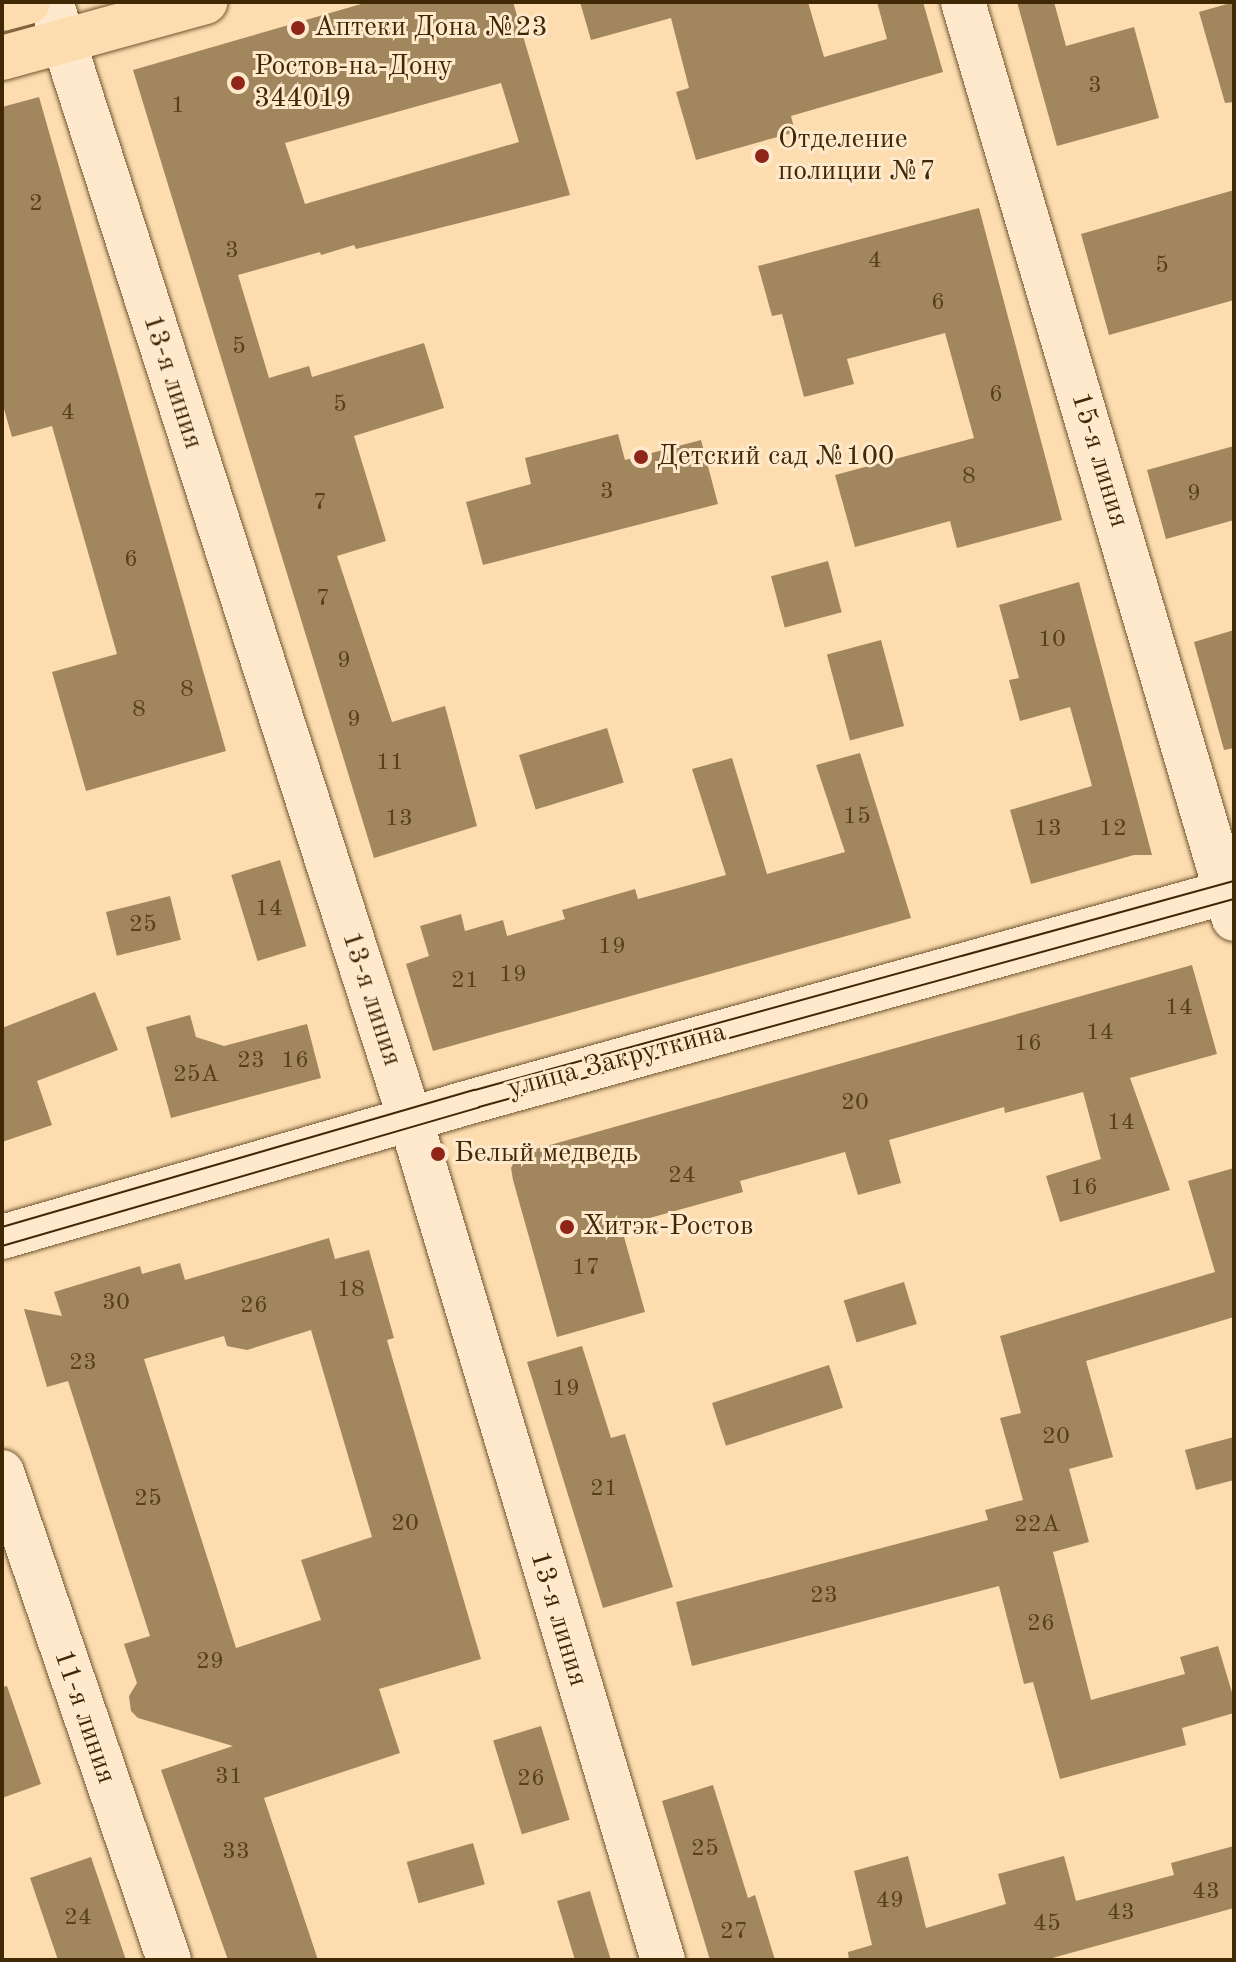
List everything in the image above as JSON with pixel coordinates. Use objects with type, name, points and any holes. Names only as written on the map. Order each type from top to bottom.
[{"type":"main road","points":[[2,9],[28,2]]},
{"type":"main road","points":[[2,58],[58,22],[205,2]]},
{"type":"street","name":"15-я линия","points":[[963,2],[1232,900]]},
{"type":"street","name":"13-я линия","points":[[58,22],[410,1120],[663,1960]]},
{"type":"street","name":"улица Закруткина","points":[[2,1237],[410,1120],[1232,900]]},
{"type":"street","name":"11-я линия","points":[[2,1472],[169,1960]]},
{"type":"building","points":[[368,2],[513,2],[570,195],[356,249],[354,245],[321,255],[320,252],[238,275],[269,378],[309,366],[312,377],[424,343],[444,408],[354,436],[386,541],[337,556],[392,722],[445,706],[477,826],[374,858],[133,70]],"holes":[[[501,83],[519,142],[305,204],[285,143]]]},
{"type":"building","points":[[580,2],[808,2],[824,57],[887,39],[877,2],[923,2],[943,72],[791,116],[795,132],[696,160],[676,92],[689,88],[671,18],[591,40]]},
{"type":"building","points":[[1017,2],[1054,2],[1066,46],[1134,27],[1159,118],[1057,146]]},
{"type":"building","points":[[1234,2],[1234,102],[1225,103],[1199,12]]},
{"type":"building","points":[[39,97],[226,751],[86,791],[52,672],[117,654],[52,426],[12,437],[2,402],[2,107]]},
{"type":"building","points":[[1234,190],[1234,300],[1109,335],[1081,234]]},
{"type":"building","points":[[979,208],[1062,520],[957,548],[950,521],[855,547],[835,475],[974,438],[945,333],[847,359],[854,384],[804,397],[782,314],[772,316],[758,266]]},
{"type":"building","points":[[618,434],[625,460],[701,440],[718,504],[483,565],[466,502],[531,484],[525,458]]},
{"type":"building","points":[[1234,446],[1234,520],[1166,539],[1147,470]]},
{"type":"building","points":[[828,561],[842,612],[785,627],[771,576]]},
{"type":"building","points":[[1079,582],[1152,855],[1134,855],[1031,884],[1010,810],[1092,786],[1070,707],[1020,721],[1009,680],[1019,678],[999,605]]},
{"type":"building","points":[[1234,630],[1234,748],[1224,750],[1194,642]]},
{"type":"building","points":[[881,640],[904,726],[850,740],[827,654]]},
{"type":"building","points":[[607,728],[624,783],[536,809],[519,755]]},
{"type":"building","points":[[860,753],[911,918],[433,1051],[406,964],[429,956],[420,926],[461,914],[465,931],[503,920],[507,936],[565,919],[562,910],[635,889],[638,899],[726,875],[692,769],[732,758],[767,874],[845,852],[816,765]]},
{"type":"building","points":[[280,860],[306,946],[258,961],[231,875]]},
{"type":"building","points":[[170,896],[181,940],[117,956],[106,912]]},
{"type":"building","points":[[1192,965],[1217,1054],[1130,1078],[1170,1190],[1060,1222],[1046,1176],[1101,1159],[1083,1092],[1005,1113],[1004,1107],[889,1140],[901,1183],[858,1195],[845,1152],[740,1181],[743,1192],[621,1226],[645,1312],[557,1337],[513,1180],[511,1168],[518,1154]]},
{"type":"building","points":[[95,992],[118,1050],[37,1081],[52,1125],[2,1142],[2,1028]]},
{"type":"building","points":[[190,1015],[196,1037],[224,1046],[307,1024],[321,1078],[171,1118],[146,1027]]},
{"type":"building","points":[[1234,1168],[1234,1317],[1086,1361],[1113,1457],[1069,1469],[1089,1542],[1053,1552],[1091,1700],[1185,1674],[1180,1657],[1218,1646],[1234,1699],[1234,1713],[1182,1728],[1186,1745],[1060,1779],[1033,1682],[1024,1684],[999,1586],[692,1666],[676,1602],[988,1520],[985,1510],[1023,1500],[1000,1418],[1021,1413],[1000,1336],[1215,1272],[1188,1181]]},
{"type":"building","points":[[329,1238],[335,1259],[369,1250],[394,1338],[387,1340],[481,1659],[379,1689],[400,1753],[264,1798],[318,1960],[228,1960],[161,1770],[233,1746],[138,1718],[131,1711],[129,1696],[137,1683],[124,1644],[150,1636],[68,1381],[47,1387],[24,1309],[62,1316],[54,1292],[140,1266],[142,1274],[180,1263],[185,1280]],"holes":[[[311,1330],[372,1537],[301,1560],[321,1620],[236,1648],[144,1359],[224,1336],[227,1346],[247,1350]]]},
{"type":"building","points":[[904,1282],[917,1324],[857,1342],[844,1300]]},
{"type":"building","points":[[582,1346],[611,1438],[625,1434],[673,1587],[603,1608],[527,1362]]},
{"type":"building","points":[[829,1365],[843,1408],[726,1446],[712,1403]]},
{"type":"building","points":[[1234,1437],[1234,1480],[1196,1490],[1185,1450]]},
{"type":"building","points":[[7,1686],[41,1784],[2,1798],[2,1687]]},
{"type":"building","points":[[541,1726],[570,1820],[522,1834],[493,1741]]},
{"type":"building","points":[[713,1785],[748,1898],[755,1895],[775,1960],[710,1960],[662,1801]]},
{"type":"building","points":[[473,1843],[485,1884],[419,1903],[407,1862]]},
{"type":"building","points":[[1234,1846],[1234,1908],[1045,1960],[849,1960],[848,1952],[872,1945],[854,1871],[908,1856],[926,1928],[1006,1904],[998,1874],[1064,1856],[1076,1901],[1174,1875],[1171,1863]]},
{"type":"building","points":[[91,1857],[126,1960],[58,1960],[30,1878]]},
{"type":"building","points":[[590,1891],[611,1960],[575,1960],[557,1901]]},
{"type":"tram line","points":[[2,1227],[475,1090],[1234,881]]},
{"type":"tram line","points":[[2,1246],[479,1107],[1234,899]]},
{"type":"place","name":"Аптеки Дона №23","points":[[298,28]]},
{"type":"place","name":"Ростов-на-Дону 344019","points":[[238,83]]},
{"type":"place","name":"Отделение полиции №7","points":[[762,156]]},
{"type":"place","name":"Детский сад №100","points":[[641,457]]},
{"type":"place","name":"Белый медведь","points":[[438,1154]]},
{"type":"place","name":"Хитэк-Ростов","points":[[567,1227]]}]
